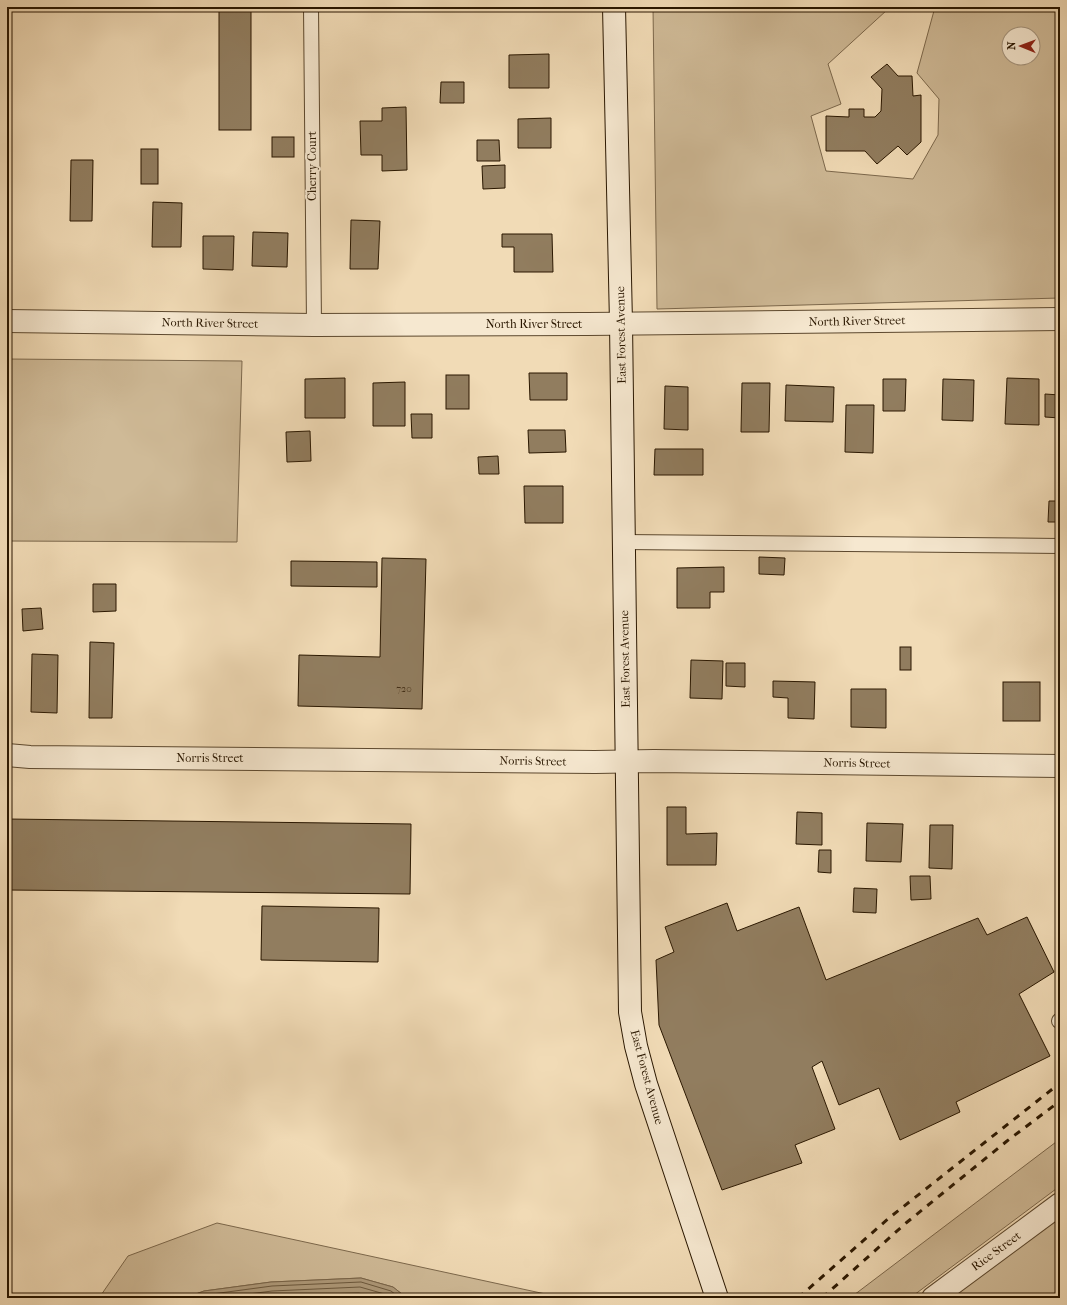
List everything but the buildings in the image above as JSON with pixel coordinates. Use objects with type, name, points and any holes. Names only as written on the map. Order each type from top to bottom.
[{"type":"street","name":"East Forest Avenue","points":[[614,7],[621,323],[626,761],[631,1019],[646,1084],[717,1298]]},
{"type":"street","name":"North River Street","points":[[7,321],[314,325],[1060,319]]},
{"type":"street","name":"Norris Street","points":[[7,755],[38,757],[1060,766]]},
{"type":"street","name":"Rice Street","points":[[933,1298],[1060,1204]]},
{"type":"lane","name":"Cherry Court","points":[[311,7],[314,325]]},
{"type":"lane","points":[[624,542],[1060,546]]},
{"type":"shaded area","points":[[653,7],[887,7],[887,10],[828,64],[841,104],[811,116],[826,171],[913,179],[938,135],[939,99],[917,73],[935,7],[1060,7],[1060,298],[657,309]]},
{"type":"shaded area","points":[[7,359],[242,361],[237,542],[7,541]]},
{"type":"shaded area","points":[[1060,1139],[1060,1186],[910,1298],[850,1298]]},
{"type":"shaded area","points":[[1060,1217],[1060,1298],[951,1298]]},
{"type":"shaded area","points":[[217,1223],[564,1298],[407,1298],[393,1287],[361,1278],[271,1282],[204,1291],[185,1298],[99,1298],[128,1256]]},
{"type":"water","points":[[361,1278],[393,1287],[407,1298],[185,1298],[204,1291],[271,1282]]},
{"type":"railway","points":[[798,1298],[889,1218],[1060,1083]]},
{"type":"railway","points":[[822,1298],[906,1223],[1007,1141],[1060,1101]]}]
